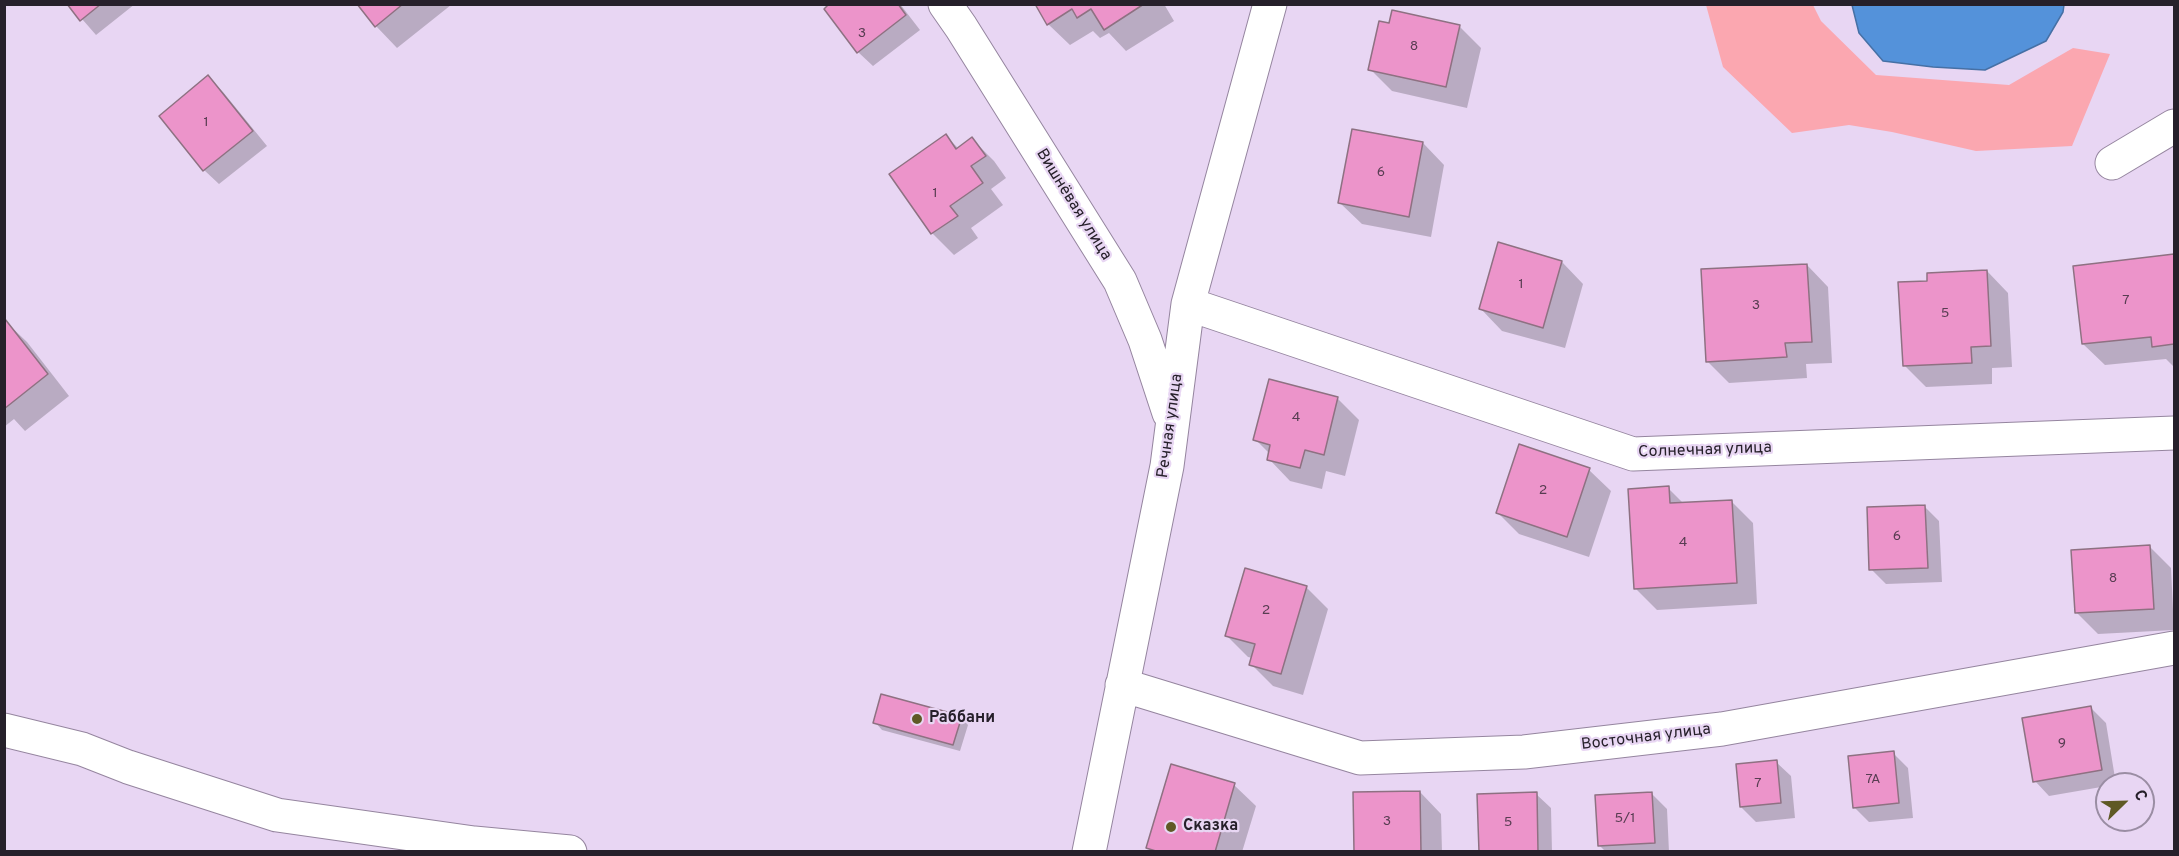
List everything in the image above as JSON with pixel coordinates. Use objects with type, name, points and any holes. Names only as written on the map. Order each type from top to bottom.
[{"type":"street","name":"Вишнёвая улица","points":[[945,4],[1120,281],[1145,340],[1172,421]]},
{"type":"street","name":"Речная улица","points":[[1089,852],[1167,466],[1188,304],[1270,4]]},
{"type":"street","points":[[2112,163],[2175,126]]},
{"type":"street","name":"Солнечная улица","points":[[1188,304],[1634,454],[2175,433]]},
{"type":"street","name":"Восточная улица","points":[[1122,685],[1360,758],[1524,752],[1722,729],[2175,648]]},
{"type":"street","points":[[4,730],[82,749],[128,767],[277,815],[474,843],[570,852]]},
{"type":"shaded area","points":[[1706,5],[1813,5],[1821,21],[1876,75],[2009,85],[2073,48],[2110,54],[2072,146],[1976,151],[1849,125],[1792,133],[1723,67]]},
{"type":"water","points":[[1852,4],[2064,5],[2063,12],[2046,41],[1985,70],[1883,61],[1859,33]]},
{"type":"building","points":[[67,4],[101,4],[80,21]]},
{"type":"building","points":[[357,4],[403,4],[375,27]]},
{"type":"building","points":[[829,4],[898,4],[906,15],[857,53],[824,9]]},
{"type":"building","points":[[1035,4],[1144,4],[1104,30],[1091,9],[1077,18],[1072,9],[1047,25]]},
{"type":"building","points":[[1392,10],[1460,25],[1446,87],[1368,70],[1379,21],[1389,23]]},
{"type":"building","points":[[208,75],[253,131],[203,171],[159,116]]},
{"type":"building","points":[[1352,129],[1423,142],[1409,217],[1338,203]]},
{"type":"building","points":[[946,134],[956,149],[972,137],[986,156],[971,166],[983,183],[950,206],[958,216],[931,234],[889,174]]},
{"type":"building","points":[[1498,242],[1562,261],[1543,328],[1479,309]]},
{"type":"building","points":[[2174,254],[2174,344],[2152,347],[2151,337],[2082,344],[2073,266]]},
{"type":"building","points":[[1807,264],[1812,342],[1785,343],[1787,357],[1706,362],[1701,269]]},
{"type":"building","points":[[1987,270],[1991,346],[1971,347],[1972,363],[1903,366],[1898,282],[1927,281],[1927,273]]},
{"type":"building","points":[[4,320],[48,374],[4,409]]},
{"type":"building","points":[[1269,379],[1338,397],[1324,455],[1305,450],[1300,468],[1267,460],[1270,445],[1253,440]]},
{"type":"building","points":[[1519,444],[1590,468],[1567,537],[1496,513]]},
{"type":"building","points":[[1669,486],[1670,503],[1732,500],[1737,583],[1634,589],[1628,489]]},
{"type":"building","points":[[1925,505],[1928,568],[1869,570],[1867,507]]},
{"type":"building","points":[[2150,545],[2154,609],[2075,613],[2071,550]]},
{"type":"building","points":[[1245,568],[1307,586],[1281,674],[1249,665],[1255,644],[1225,636]]},
{"type":"building","name":"Раббани","points":[[881,694],[962,716],[953,745],[873,723]]},
{"type":"building","points":[[2091,706],[2102,770],[2033,782],[2022,718]]},
{"type":"building","points":[[1894,751],[1899,803],[1853,808],[1848,756]]},
{"type":"building","points":[[1777,760],[1781,803],[1740,807],[1736,764]]},
{"type":"building","points":[[1171,764],[1235,783],[1215,852],[1159,852],[1146,848]]},
{"type":"building","points":[[1420,791],[1421,852],[1354,852],[1353,792]]},
{"type":"building","points":[[1537,792],[1538,851],[1479,852],[1477,794]]},
{"type":"building","points":[[1652,792],[1655,843],[1598,846],[1595,795]]},
{"type":"place","name":"Раббани","points":[[917,719]]},
{"type":"place","name":"Сказка","points":[[1171,827]]}]
